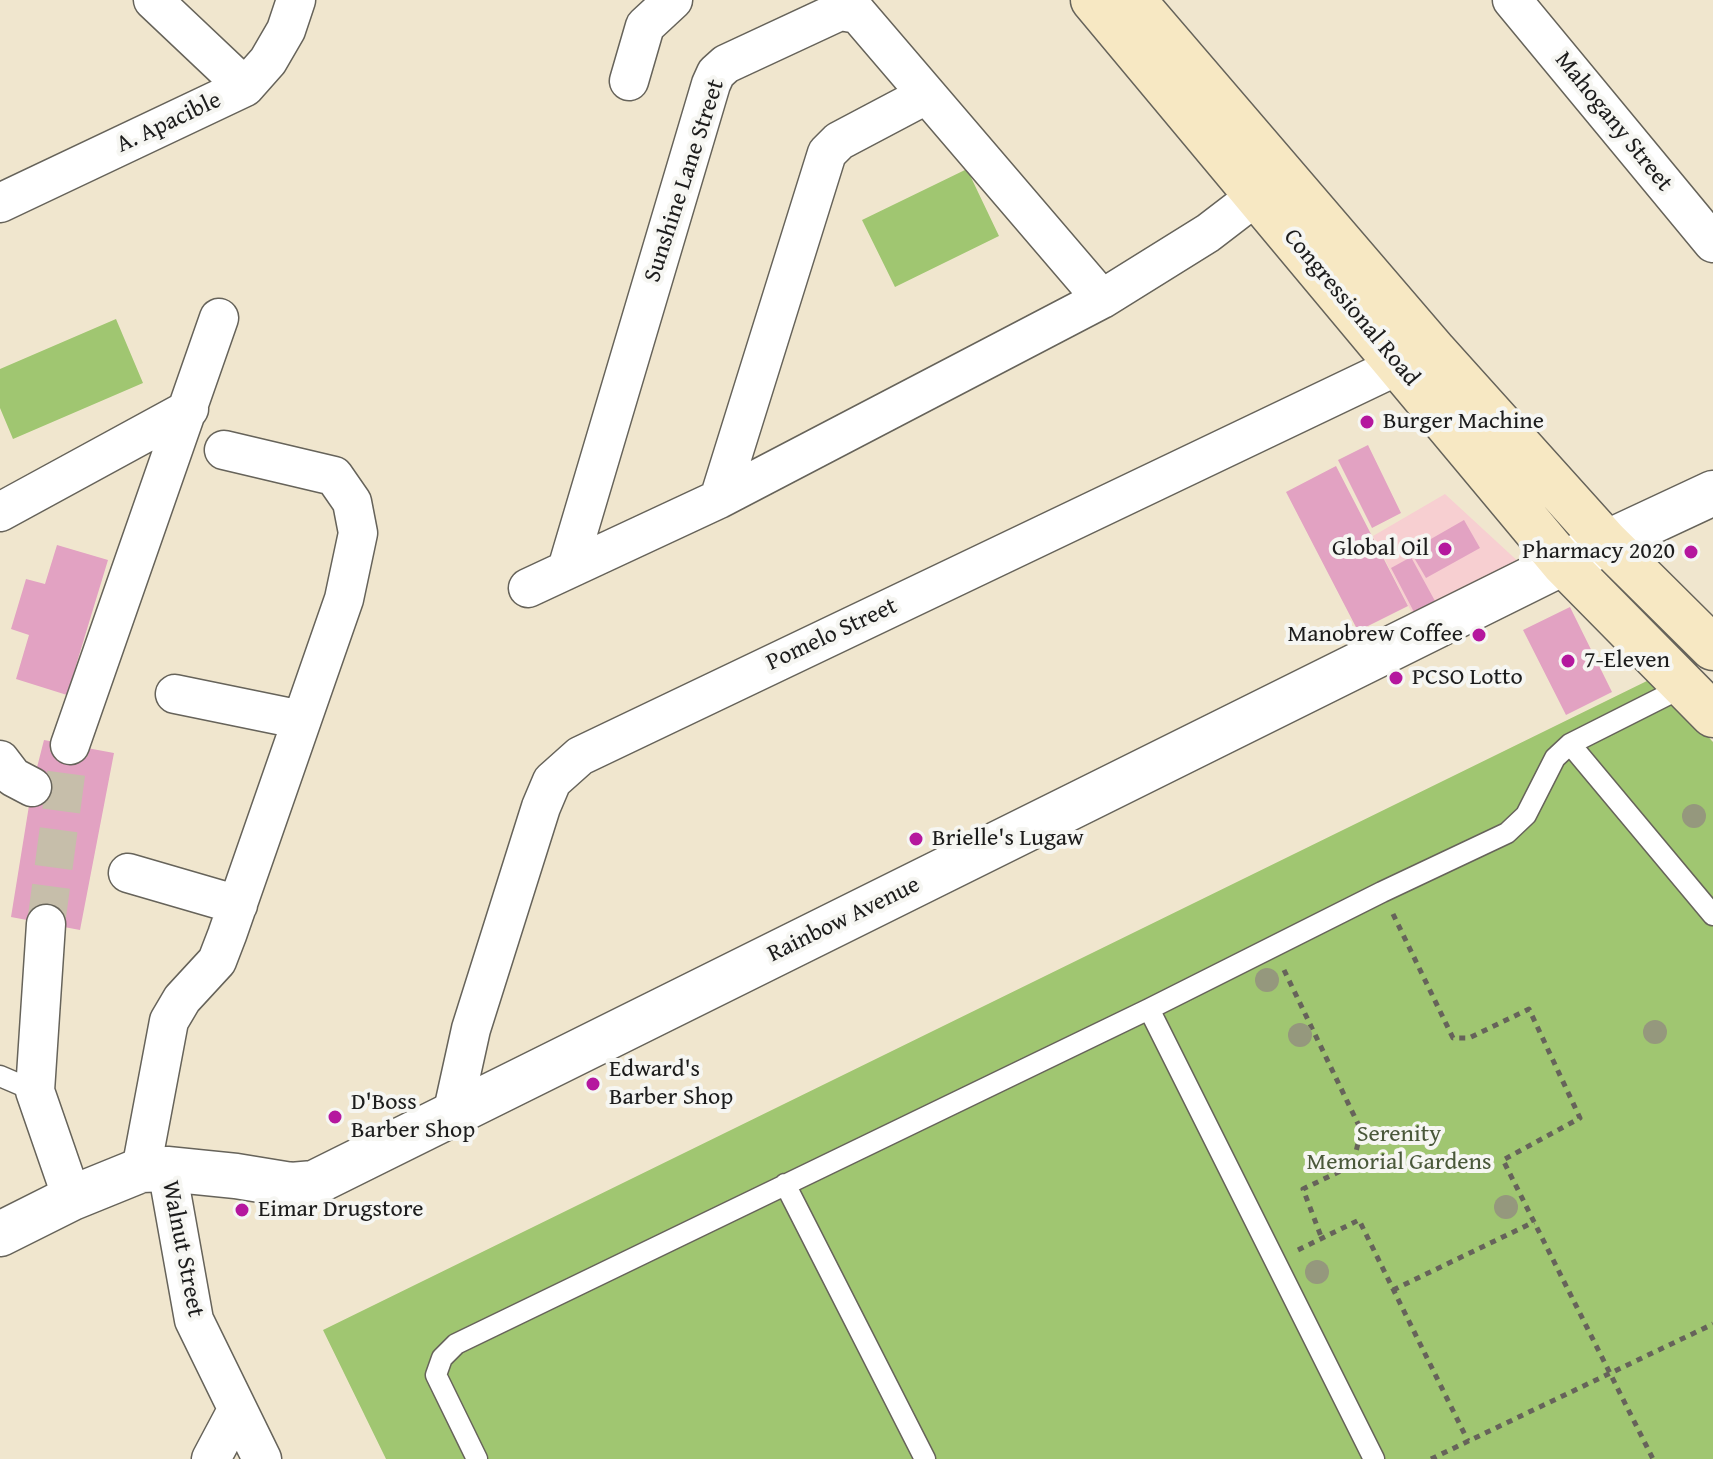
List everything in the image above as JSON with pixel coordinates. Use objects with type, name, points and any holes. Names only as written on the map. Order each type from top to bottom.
[{"type":"main road","name":"Congressional Road","points":[[1093,0],[1270,186],[1417,358],[1563,563],[1699,701]]},
{"type":"main road","name":"Congressional Road","points":[[1133,0],[1270,186]]},
{"type":"main road","name":"Congressional Road","points":[[1417,358],[1713,648]]},
{"type":"street","points":[[153,0],[245,87]]},
{"type":"street","name":"A. Apacible","points":[[1,201],[245,87],[268,61],[286,30],[296,0]]},
{"type":"street","points":[[629,81],[645,26],[673,0]]},
{"type":"street","name":"Mahogany Street","points":[[1512,0],[1713,243]]},
{"type":"street","name":"Sunshine Lane Street","points":[[567,569],[716,73],[726,64],[840,11],[858,14],[1102,299]]},
{"type":"street","points":[[719,499],[827,153],[839,141],[926,95]]},
{"type":"street","points":[[528,588],[719,499],[1102,299],[1208,233],[1270,186]]},
{"type":"street","points":[[70,745],[219,318]]},
{"type":"street","name":"Pomelo Street","points":[[452,1115],[471,1029],[541,807],[552,781],[580,756],[1417,358]]},
{"type":"street","points":[[0,512],[189,409]]},
{"type":"street","points":[[154,1170],[169,1021],[182,999],[217,961],[344,599],[358,533],[352,502],[334,476],[224,450]]},
{"type":"street","name":"Rainbow Avenue","points":[[0,1234],[72,1198],[154,1170],[236,1176],[291,1185],[314,1183],[1563,563],[1713,493]]},
{"type":"street","points":[[175,694],[302,720]]},
{"type":"street","points":[[0,760],[13,777],[32,787]]},
{"type":"street","points":[[128,873],[238,905]]},
{"type":"street","points":[[46,924],[35,1091],[72,1198]]},
{"type":"street","name":"Walnut Street","points":[[154,1170],[194,1320],[262,1459]]},
{"type":"street","points":[[211,1459],[237,1410]]},
{"type":"lane","points":[[477,1459],[436,1375],[442,1358],[456,1344],[1507,833],[1526,815],[1555,758],[1570,744],[1699,701]]},
{"type":"lane","points":[[1570,744],[1713,915]]},
{"type":"lane","points":[[1149,1009],[1374,1459]]},
{"type":"lane","points":[[0,1076],[35,1091]]},
{"type":"lane","points":[[785,1184],[925,1459]]},
{"type":"path","points":[[1382,892],[1453,1038],[1469,1038],[1529,1009],[1580,1118],[1503,1160],[1653,1459]]},
{"type":"path","points":[[1273,947],[1361,1130],[1353,1165],[1303,1189],[1322,1239]]},
{"type":"path","points":[[1275,1261],[1359,1220],[1468,1441]]},
{"type":"path","points":[[1393,1290],[1534,1222]]},
{"type":"path","points":[[1431,1459],[1713,1324]]},
{"type":"shaded area","points":[[1445,494],[1522,565],[1416,621],[1373,536]]},
{"type":"green space","points":[[967,169],[999,236],[895,287],[862,220]]},
{"type":"green space","points":[[116,319],[143,383],[13,439],[0,408],[0,369]]},
{"type":"green space","name":"Serenity Memorial Gardens","points":[[1653,678],[1713,742],[1713,1459],[386,1459],[323,1330]]},
{"type":"building","points":[[1368,445],[1401,513],[1372,528],[1338,460]]},
{"type":"building","points":[[1336,466],[1408,606],[1358,631],[1286,492]]},
{"type":"building","name":"Global Oil","points":[[1464,520],[1480,548],[1426,578],[1410,551]]},
{"type":"building","points":[[57,545],[108,560],[67,695],[16,679],[29,635],[11,629],[26,579],[45,584]]},
{"type":"building","points":[[1411,557],[1435,601],[1414,612],[1391,568]]},
{"type":"building","points":[[1570,607],[1612,692],[1566,715],[1523,630]]},
{"type":"building","points":[[44,740],[114,753],[80,930],[11,917],[32,787]]},
{"type":"tunnel","points":[[46,924],[70,745]]},
{"type":"place","name":"Burger Machine","points":[[1367,422]]},
{"type":"place","name":"Global Oil","points":[[1445,549]]},
{"type":"place","name":"Pharmacy 2020","points":[[1691,552]]},
{"type":"place","name":"Manobrew Coffee","points":[[1479,635]]},
{"type":"place","name":"7-Eleven","points":[[1568,661]]},
{"type":"place","name":"PCSO Lotto","points":[[1396,678]]},
{"type":"place","name":"Brielle's Lugaw","points":[[916,839]]},
{"type":"place","name":"Edward's Barber Shop","points":[[593,1084]]},
{"type":"place","name":"D'Boss Barber Shop","points":[[335,1117]]},
{"type":"place","name":"Eimar Drugstore","points":[[242,1210]]}]
